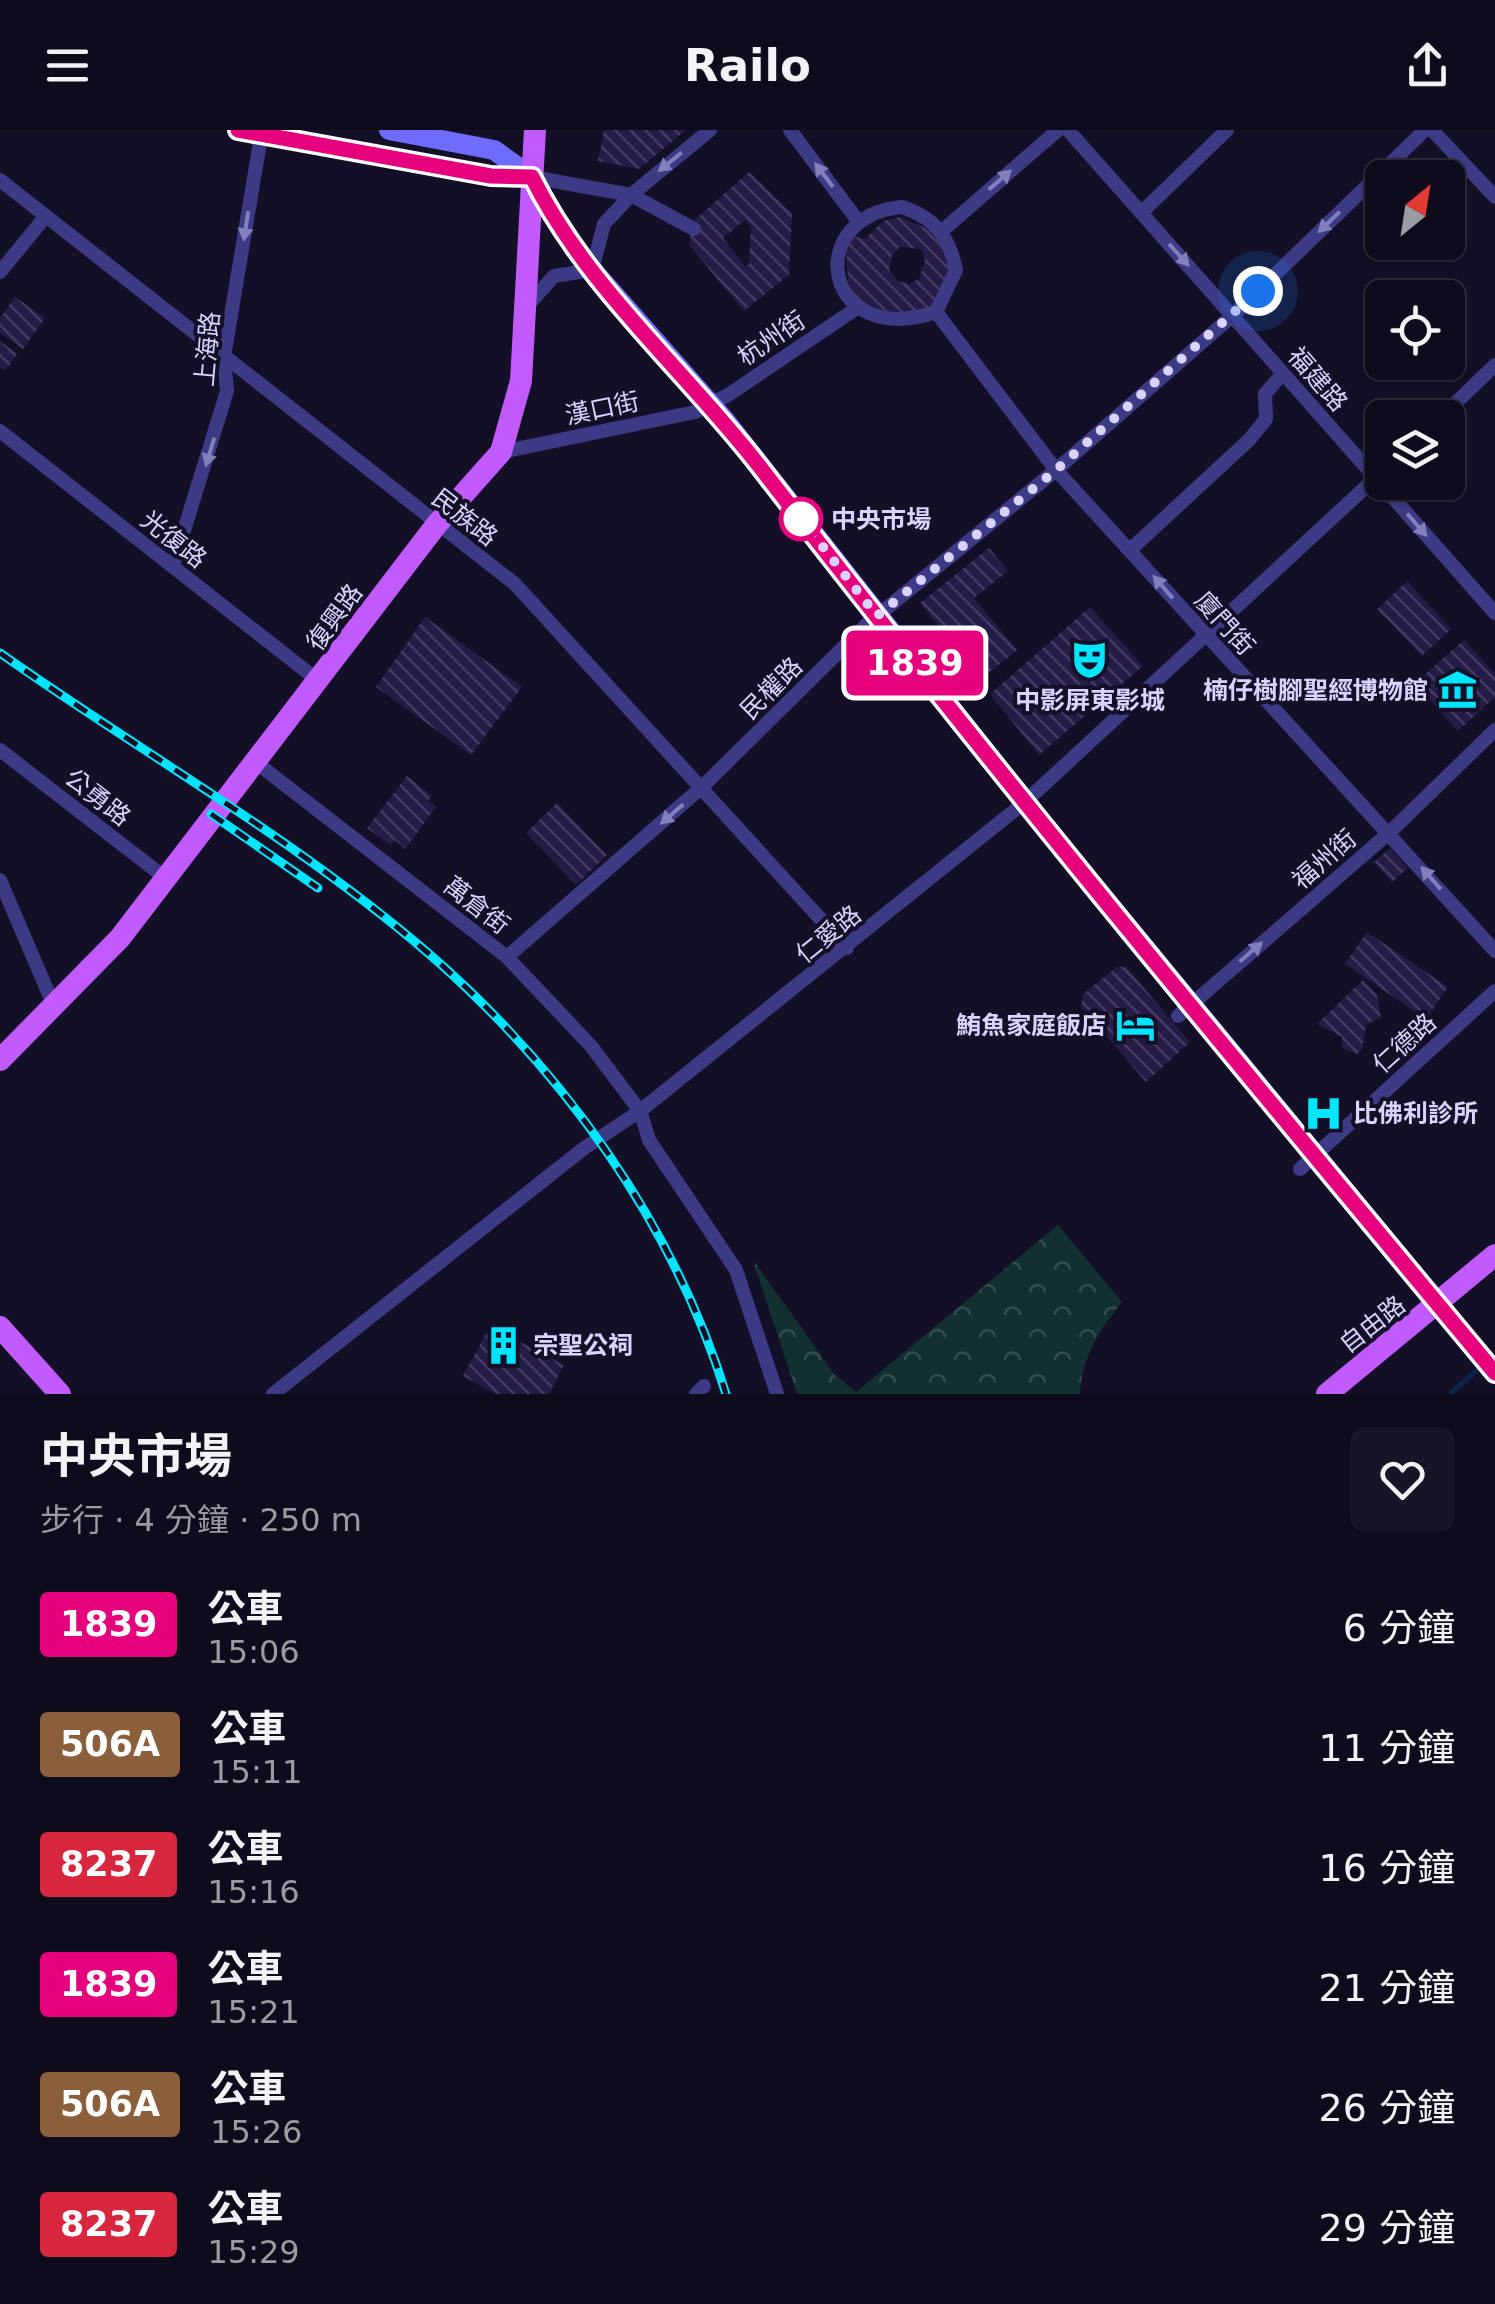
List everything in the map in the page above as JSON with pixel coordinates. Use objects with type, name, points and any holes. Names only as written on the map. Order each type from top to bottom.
[{"type":"main road","name":"復興路","points":[[0,1060],[109,951],[168,880],[437,524],[501,452],[522,381],[535,130]]},
{"type":"main road","name":"自由路","points":[[1327,1394],[1440,1306],[1495,1255]]},
{"type":"main road","points":[[0,1327],[60,1394]]},
{"type":"street","points":[[238,130],[491,176],[532,177],[630,195],[694,229]]},
{"type":"street","points":[[389,130],[494,150],[532,177],[552,217],[592,270],[710,405],[1306,1162],[1440,1306],[1495,1373]]},
{"type":"street","points":[[592,270],[604,224],[630,195],[710,130]]},
{"type":"street","points":[[790,130],[858,221]]},
{"type":"street","points":[[942,231],[1058,130]]},
{"type":"street","name":"福建路","points":[[1068,130],[1365,461]]},
{"type":"street","points":[[1141,213],[1227,130]]},
{"type":"street","points":[[1428,130],[1495,197]]},
{"type":"street","name":"民權路","points":[[507,958],[702,787],[877,616],[1056,470],[1232,316],[1428,130]]},
{"type":"street","name":"上海路","points":[[174,566],[227,391],[224,357],[262,132]]},
{"type":"street","name":"民族路","points":[[0,180],[515,584],[847,948]]},
{"type":"street","points":[[902,208],[925,215],[942,231],[956,270],[936,312],[908,322],[881,320],[857,308],[842,288],[838,264],[843,240],[858,221],[878,210],[902,208]]},
{"type":"street","points":[[0,272],[46,216]]},
{"type":"street","points":[[528,304],[554,276],[592,270]]},
{"type":"street","name":"杭州街","points":[[710,405],[857,308]]},
{"type":"street","name":"廈門街","points":[[936,312],[1056,470],[1495,951]]},
{"type":"street","points":[[1458,400],[1495,364]]},
{"type":"street","points":[[1130,550],[1249,440],[1266,419],[1266,394],[1283,374]]},
{"type":"street","name":"漢口街","points":[[501,452],[710,405]]},
{"type":"street","name":"光復路","points":[[0,432],[320,682]]},
{"type":"street","name":"仁愛路","points":[[272,1394],[554,1172],[640,1112],[1025,802],[1365,489]]},
{"type":"street","name":"福建路","points":[[1399,500],[1495,614]]},
{"type":"street","name":"福州街","points":[[1184,1010],[1390,832],[1495,730]]},
{"type":"street","name":"公勇路","points":[[0,750],[168,880]]},
{"type":"street","name":"萬倉街","points":[[258,764],[507,958],[577,1030],[640,1112],[649,1140],[736,1270],[777,1394]]},
{"type":"street","points":[[0,880],[54,1006]]},
{"type":"street","name":"仁德路","points":[[1306,1162],[1495,992]]},
{"type":"green space","points":[[1058,1225],[1122,1302],[1093,1345],[1080,1394],[797,1394],[753,1260],[835,1375],[856,1392]]},
{"type":"building","points":[[604,130],[686,130],[639,169],[598,161]]},
{"type":"building","points":[[749,172],[792,213],[789,275],[744,311],[689,245],[691,223]],"holes":[[[745,220],[751,227],[749,264],[745,266],[723,238]]]},
{"type":"building","points":[[900,217],[935,232],[947,251],[952,276],[931,309],[885,318],[849,293],[846,251],[854,236],[865,239],[883,221]],"holes":[[[900,247],[921,249],[925,260],[919,279],[909,284],[898,281],[889,270],[892,256]]]},
{"type":"building","points":[[15,297],[45,318],[23,349],[0,333],[0,318]]},
{"type":"building","points":[[0,341],[17,354],[5,371],[0,367]]},
{"type":"building","points":[[989,548],[1008,571],[974,598],[1017,650],[981,679],[920,603]]},
{"type":"building","points":[[1407,581],[1451,629],[1422,656],[1377,609]]},
{"type":"building","points":[[1090,607],[1143,666],[1039,755],[990,694]]},
{"type":"building","points":[[425,617],[522,687],[471,755],[376,687]]},
{"type":"building","name":"楠仔樹腳聖經博物館","points":[[1464,640],[1495,674],[1495,697],[1458,731],[1415,683]]},
{"type":"building","points":[[407,776],[432,796],[428,801],[436,807],[405,849],[395,840],[390,845],[367,828]]},
{"type":"building","points":[[557,803],[607,855],[576,885],[526,833]]},
{"type":"building","points":[[1390,848],[1408,868],[1392,882],[1374,862]]},
{"type":"building","points":[[1367,932],[1448,987],[1426,1019],[1345,964]]},
{"type":"building","name":"鮪魚家庭飯店","points":[[1117,967],[1126,967],[1190,1042],[1146,1082],[1081,1007],[1083,994]]},
{"type":"building","points":[[1363,980],[1377,995],[1381,1018],[1366,1024],[1362,1049],[1357,1054],[1342,1048],[1342,1037],[1317,1024]]},
{"type":"building","name":"宗聖公祠","points":[[490,1326],[564,1365],[549,1394],[495,1394],[463,1376]]},
{"type":"waterway","points":[[1450,1394],[1482,1366]]},
{"type":"railway","points":[[0,653],[326,873],[428,953],[477,999],[568,1099],[644,1210],[704,1331],[726,1394]]},
{"type":"railway","points":[[211,814],[318,888]]},
{"type":"bus line","name":"1839","points":[[238,130],[491,176],[532,177],[574,250],[724,419],[1025,802],[1495,1373]]},
{"type":"place","name":"中央市場","points":[[801,519]]},
{"type":"place","name":"中影屏東影城","points":[[1090,659]]},
{"type":"place","name":"楠仔樹腳聖經博物館","points":[[1458,690]]},
{"type":"place","name":"鮪魚家庭飯店","points":[[1136,1025]]},
{"type":"place","name":"比佛利診所","points":[[1323,1113]]},
{"type":"place","name":"宗聖公祠","points":[[503,1345]]},
{"type":"route","points":[[801,519],[877,616],[1056,470],[1258,291]]}]
